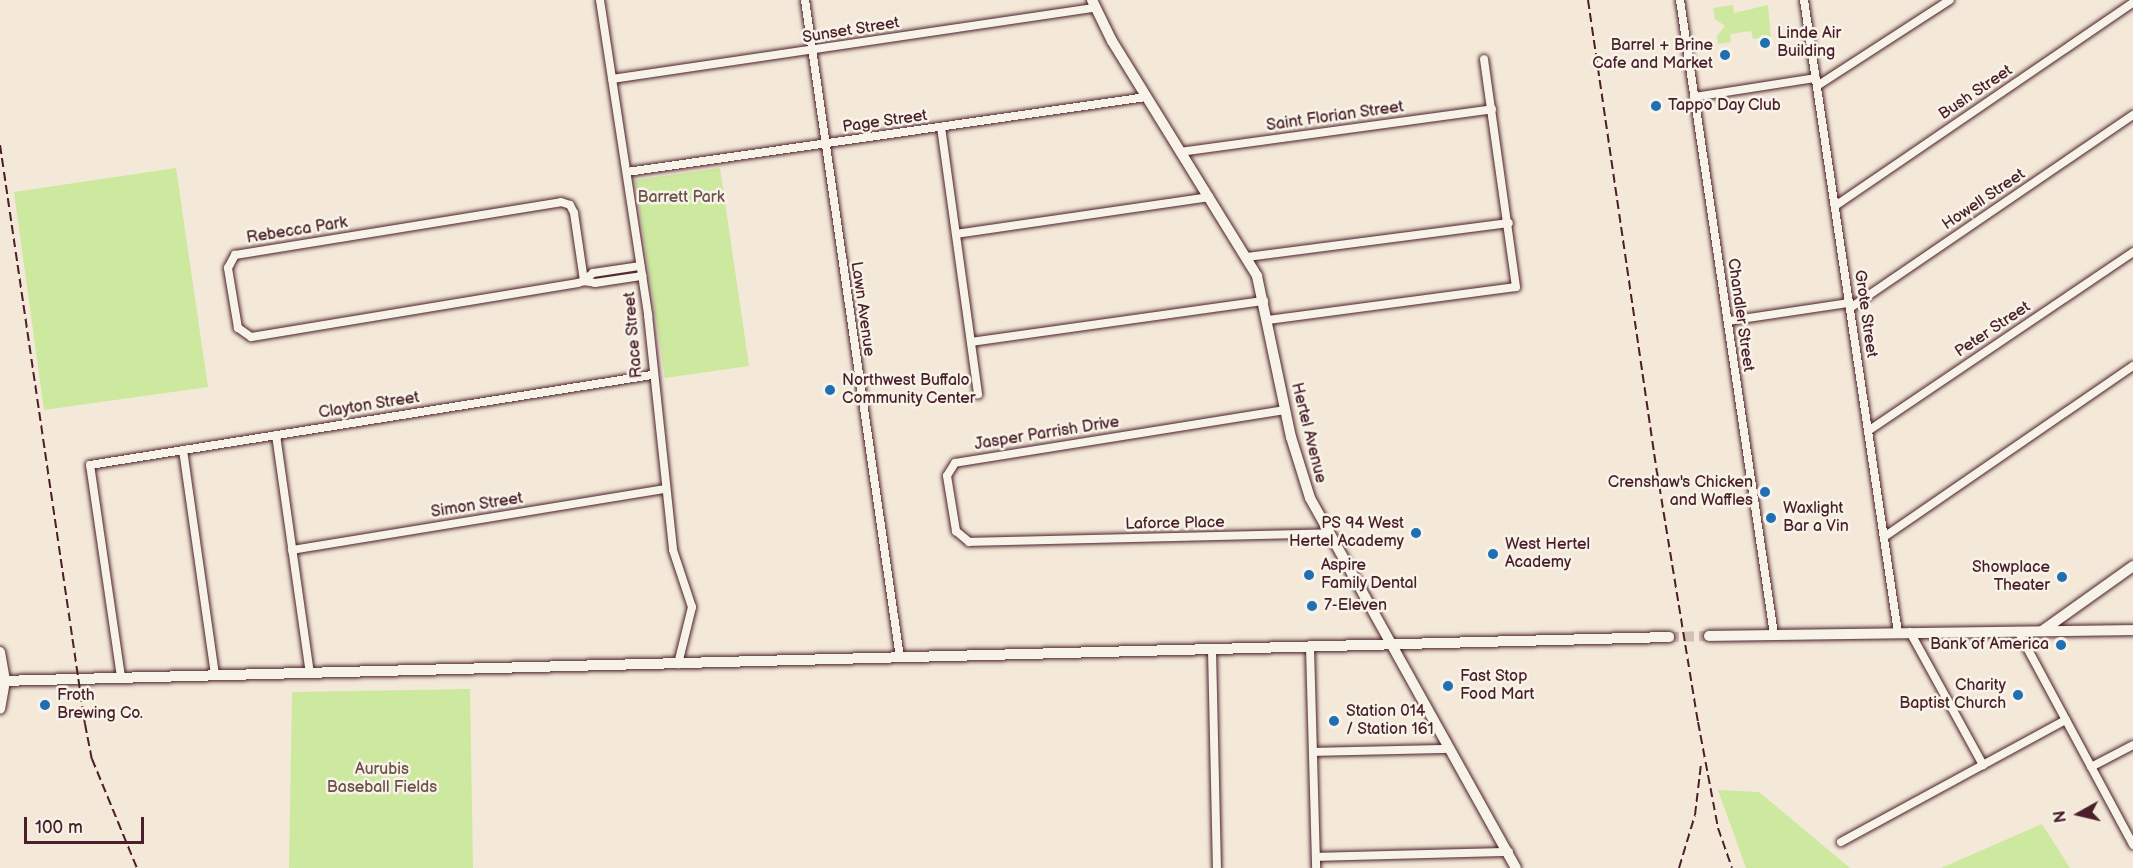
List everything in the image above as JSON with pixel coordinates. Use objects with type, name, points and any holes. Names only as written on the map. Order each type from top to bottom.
[{"type":"main road","name":"Hertel Avenue","points":[[1093,4],[1146,97],[1247,257],[1264,301],[1298,468],[1328,533],[1516,868]]},
{"type":"main road","points":[[2042,632],[2133,566]]},
{"type":"main road","points":[[1709,636],[2133,630]]},
{"type":"main road","points":[[2,681],[1669,637]]},
{"type":"main road","points":[[0,652],[2,681],[0,709]]},
{"type":"street","name":"Race Street","points":[[600,0],[642,276],[673,550],[692,607],[678,664]]},
{"type":"street","name":"Lawn Avenue","points":[[805,0],[900,658]]},
{"type":"street","name":"Chandler Street","points":[[1680,0],[1774,634]]},
{"type":"street","name":"Grote Street","points":[[1804,0],[1884,537],[1904,633]]},
{"type":"street","points":[[1694,97],[1816,82],[1950,0]]},
{"type":"street","name":"Bush Street","points":[[1835,206],[2133,3]]},
{"type":"street","name":"Sunset Street","points":[[612,79],[812,51],[1093,4]]},
{"type":"street","points":[[1268,320],[1516,287],[1509,223],[1484,59]]},
{"type":"street","name":"Page Street","points":[[627,172],[1146,97]]},
{"type":"street","name":"Saint Florian Street","points":[[1180,152],[1492,109]]},
{"type":"street","name":"Howell Street","points":[[1728,321],[1850,305],[2133,115]]},
{"type":"street","points":[[941,127],[978,394]]},
{"type":"street","points":[[956,234],[1209,197]]},
{"type":"street","name":"Rebecca Park","points":[[584,280],[574,213],[570,205],[561,201],[240,254],[231,258],[228,268],[238,328],[251,337],[584,280],[595,283],[642,276]]},
{"type":"street","points":[[1247,257],[1509,223]]},
{"type":"street","name":"Peter Street","points":[[1868,431],[2133,252]]},
{"type":"street","name":"Rebecca Park","points":[[584,280],[593,273],[640,266]]},
{"type":"street","points":[[971,342],[1264,301]]},
{"type":"street","points":[[1884,537],[2133,366]]},
{"type":"street","name":"Clayton Street","points":[[121,677],[90,465],[652,375]]},
{"type":"street","name":"Jasper Parrish Drive","points":[[1022,541],[969,543],[958,535],[947,476],[951,465],[1285,410]]},
{"type":"street","points":[[276,435],[310,673]]},
{"type":"street","points":[[183,450],[215,675]]},
{"type":"street","name":"Simon Street","points":[[292,550],[666,489]]},
{"type":"street","name":"Laforce Place","points":[[1022,541],[1328,533]]},
{"type":"street","points":[[2018,631],[2133,845]]},
{"type":"street","points":[[1904,633],[1983,765]]},
{"type":"street","points":[[1310,648],[1316,868]]},
{"type":"street","points":[[1212,650],[1217,868]]},
{"type":"street","points":[[1841,842],[2066,720]]},
{"type":"street","points":[[2091,767],[2133,745]]},
{"type":"street","points":[[1313,752],[1449,749]]},
{"type":"street","points":[[1316,857],[1509,852]]},
{"type":"green space","points":[[1733,5],[1734,13],[1768,5],[1771,37],[1753,39],[1751,31],[1730,34],[1731,42],[1718,44],[1717,36],[1725,26],[1715,19],[1713,8]]},
{"type":"green space","points":[[176,168],[208,387],[44,410],[14,192]]},
{"type":"green space","name":"Barrett Park","points":[[720,168],[749,366],[665,378],[635,180]]},
{"type":"green space","name":"Aurubis Baseball Fields","points":[[470,689],[473,868],[289,868],[292,692]]},
{"type":"green space","points":[[1718,790],[1759,792],[1850,868],[1746,868]]},
{"type":"green space","points":[[2042,824],[2070,868],[1941,868]]},
{"type":"tunnel","points":[[1669,637],[1709,636]]},
{"type":"railway","points":[[1588,0],[1657,472],[1698,722],[1718,828],[1732,868]]},
{"type":"railway","points":[[0,145],[85,724],[92,759],[137,868]]},
{"type":"railway","points":[[1679,868],[1695,815],[1701,764]]},
{"type":"place","name":"Linde Air Building","points":[[1765,43]]},
{"type":"place","name":"Barrel + Brine Cafe and Market","points":[[1725,55]]},
{"type":"place","name":"Tappo Day Club","points":[[1656,106]]},
{"type":"place","name":"Northwest Buffalo Community Center","points":[[830,390]]},
{"type":"place","name":"Crenshaw's Chicken and Waffles","points":[[1765,492]]},
{"type":"place","name":"Waxlight Bar a Vin","points":[[1771,518]]},
{"type":"place","name":"PS 94 West Hertel Academy","points":[[1416,533]]},
{"type":"place","name":"West Hertel Academy","points":[[1493,554]]},
{"type":"place","name":"Aspire Family Dental","points":[[1309,575]]},
{"type":"place","name":"Showplace Theater","points":[[2062,577]]},
{"type":"place","name":"7-Eleven","points":[[1312,606]]},
{"type":"place","name":"Bank of America","points":[[2061,645]]},
{"type":"place","name":"Fast Stop Food Mart","points":[[1448,686]]},
{"type":"place","name":"Charity Baptist Church","points":[[2018,695]]},
{"type":"place","name":"Froth Brewing Co.","points":[[45,705]]},
{"type":"place","name":"Station 014 / Station 161","points":[[1334,721]]}]
